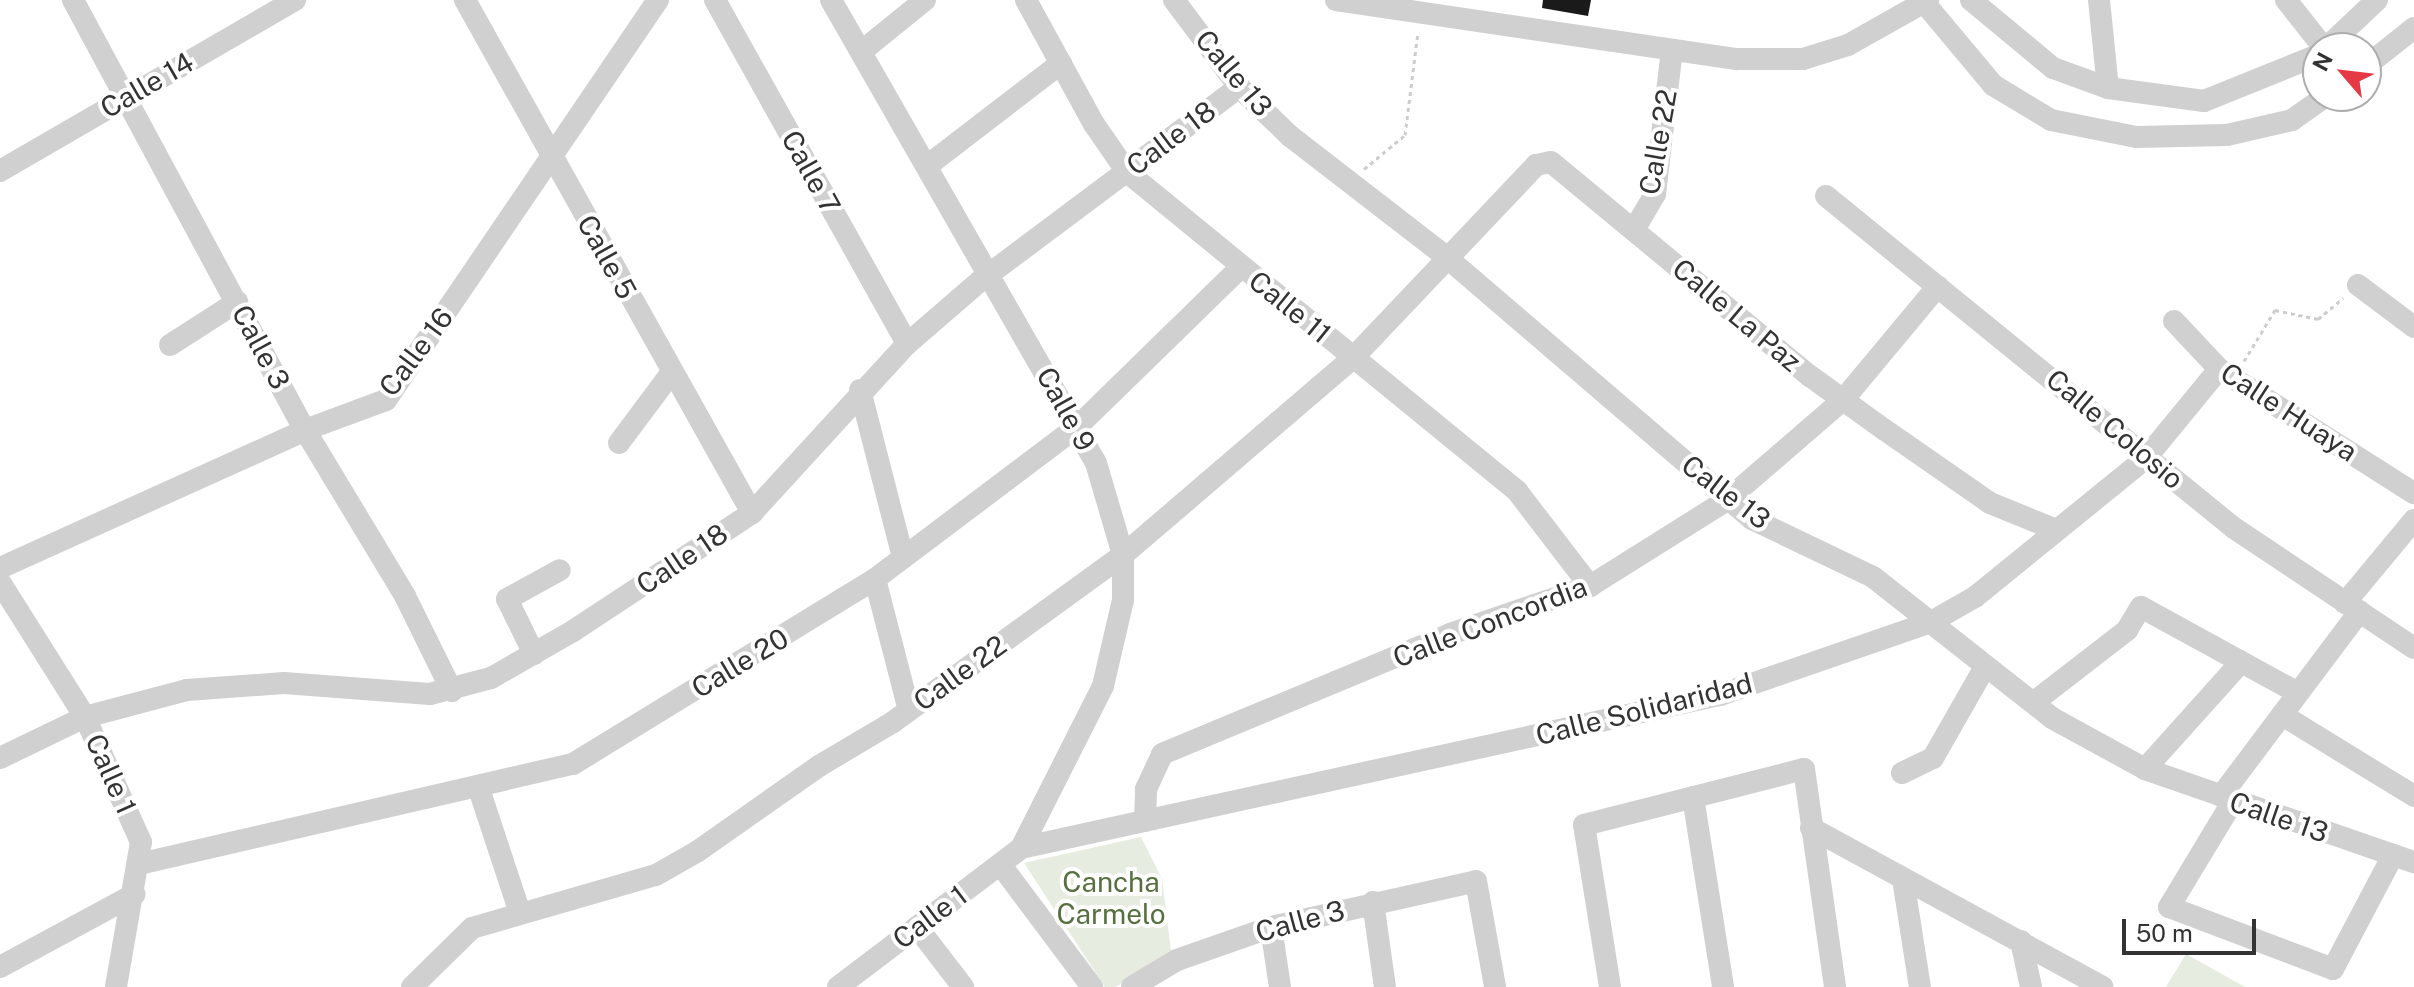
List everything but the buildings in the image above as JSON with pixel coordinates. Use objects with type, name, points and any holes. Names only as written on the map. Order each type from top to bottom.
[{"type":"street","name":"Calle 3","points":[[73,0],[123,99],[305,430],[405,596],[452,691]]},
{"type":"street","name":"Calle 14","points":[[0,171],[295,0]]},
{"type":"street","name":"Calle 5","points":[[465,0],[752,513]]},
{"type":"street","name":"Calle 16","points":[[0,568],[305,430],[386,400],[552,159],[588,97],[658,0]]},
{"type":"street","name":"Calle 7","points":[[715,0],[907,344]]},
{"type":"street","name":"Calle 9","points":[[831,0],[1096,463],[1123,555],[1123,600],[1103,686],[1021,848]]},
{"type":"street","points":[[862,51],[925,0]]},
{"type":"street","name":"Calle 11","points":[[1026,0],[1127,172],[1517,491],[1590,586]]},
{"type":"street","name":"Calle 13","points":[[1174,0],[1239,87],[1349,182],[1445,256],[1752,519],[1861,570],[2052,718],[2145,769],[2404,858]]},
{"type":"street","points":[[1336,0],[1737,59],[1803,59],[1848,45],[1925,1],[1993,85],[2051,120],[2136,137],[2227,135],[2292,120],[2303,112]]},
{"type":"street","points":[[1971,0],[2053,68],[2108,88],[2204,101],[2302,61]]},
{"type":"street","points":[[2099,0],[2108,88]]},
{"type":"street","points":[[2286,0],[2312,32]]},
{"type":"street","points":[[2342,32],[2377,0]]},
{"type":"street","points":[[2382,53],[2414,28]]},
{"type":"street","name":"Calle 22","points":[[1634,230],[1655,194],[1672,50]]},
{"type":"street","points":[[927,166],[1061,63]]},
{"type":"street","name":"Calle 18","points":[[0,758],[85,717],[187,690],[284,683],[452,691],[491,678],[534,654],[752,513],[860,390],[907,344],[989,274],[1239,87]]},
{"type":"street","name":"Calle La Paz","points":[[1445,256],[1536,165],[1551,162],[1843,400],[1990,503],[2054,529]]},
{"type":"street","name":"Calle Colosio","points":[[1826,196],[2234,528],[2414,648]]},
{"type":"street","name":"Calle 22","points":[[412,987],[472,928],[656,875],[909,710],[1123,555],[1353,358],[1445,256]]},
{"type":"street","name":"Calle 20","points":[[139,864],[573,764],[875,579],[1077,427],[1241,267]]},
{"type":"street","points":[[2358,285],[2414,327]]},
{"type":"street","name":"Calle Concordia","points":[[1145,821],[1146,789],[1162,754],[1450,634],[1590,586],[1727,500],[1843,400],[1938,286]]},
{"type":"street","points":[[170,345],[237,302]]},
{"type":"street","name":"Calle Huaya","points":[[2174,321],[2227,374],[2414,493]]},
{"type":"street","points":[[619,443],[672,372]]},
{"type":"street","name":"Calle Solidaridad","points":[[1021,848],[1720,695],[1931,622],[1975,597],[2054,529],[2146,458],[2227,374]]},
{"type":"street","points":[[860,390],[903,558]]},
{"type":"street","points":[[2404,858],[2333,969],[2169,907],[2227,798],[2414,520]]},
{"type":"street","points":[[534,654],[507,599],[560,570]]},
{"type":"street","points":[[875,579],[909,710]]},
{"type":"street","name":"Calle 1","points":[[0,582],[85,717],[141,842],[135,894],[116,987]]},
{"type":"street","points":[[2034,702],[2127,630],[2141,607],[2298,693]]},
{"type":"street","points":[[2145,769],[2241,662]]},
{"type":"street","points":[[1902,773],[1933,758],[1985,667]]},
{"type":"street","points":[[2282,715],[2414,796]]},
{"type":"street","points":[[1610,987],[1584,825],[1804,769],[1835,987]]},
{"type":"street","points":[[478,786],[520,913]]},
{"type":"street","points":[[1693,797],[1723,987]]},
{"type":"street","points":[[1811,828],[2103,987]]},
{"type":"street","name":"Calle 1","points":[[838,987],[1021,848]]},
{"type":"street","points":[[1000,864],[1092,987]]},
{"type":"street","points":[[1903,879],[1920,987]]},
{"type":"street","name":"Calle 3","points":[[1132,987],[1177,960],[1271,927],[1476,881],[1495,987]]},
{"type":"street","points":[[0,967],[135,894]]},
{"type":"street","points":[[1373,902],[1385,987]]},
{"type":"street","points":[[917,927],[963,987]]},
{"type":"street","points":[[1271,927],[1280,987]]},
{"type":"street","points":[[2021,941],[2031,987]]},
{"type":"path","points":[[1349,182],[1405,135],[1411,9]]},
{"type":"path","points":[[2227,374],[2275,310],[2318,319],[2358,285]]},
{"type":"green space","name":"Cancha Carmelo","points":[[1141,837],[1162,879],[1171,951],[1116,987],[1105,987],[1024,863]]},
{"type":"green space","points":[[2186,954],[2245,987],[2166,987]]}]
